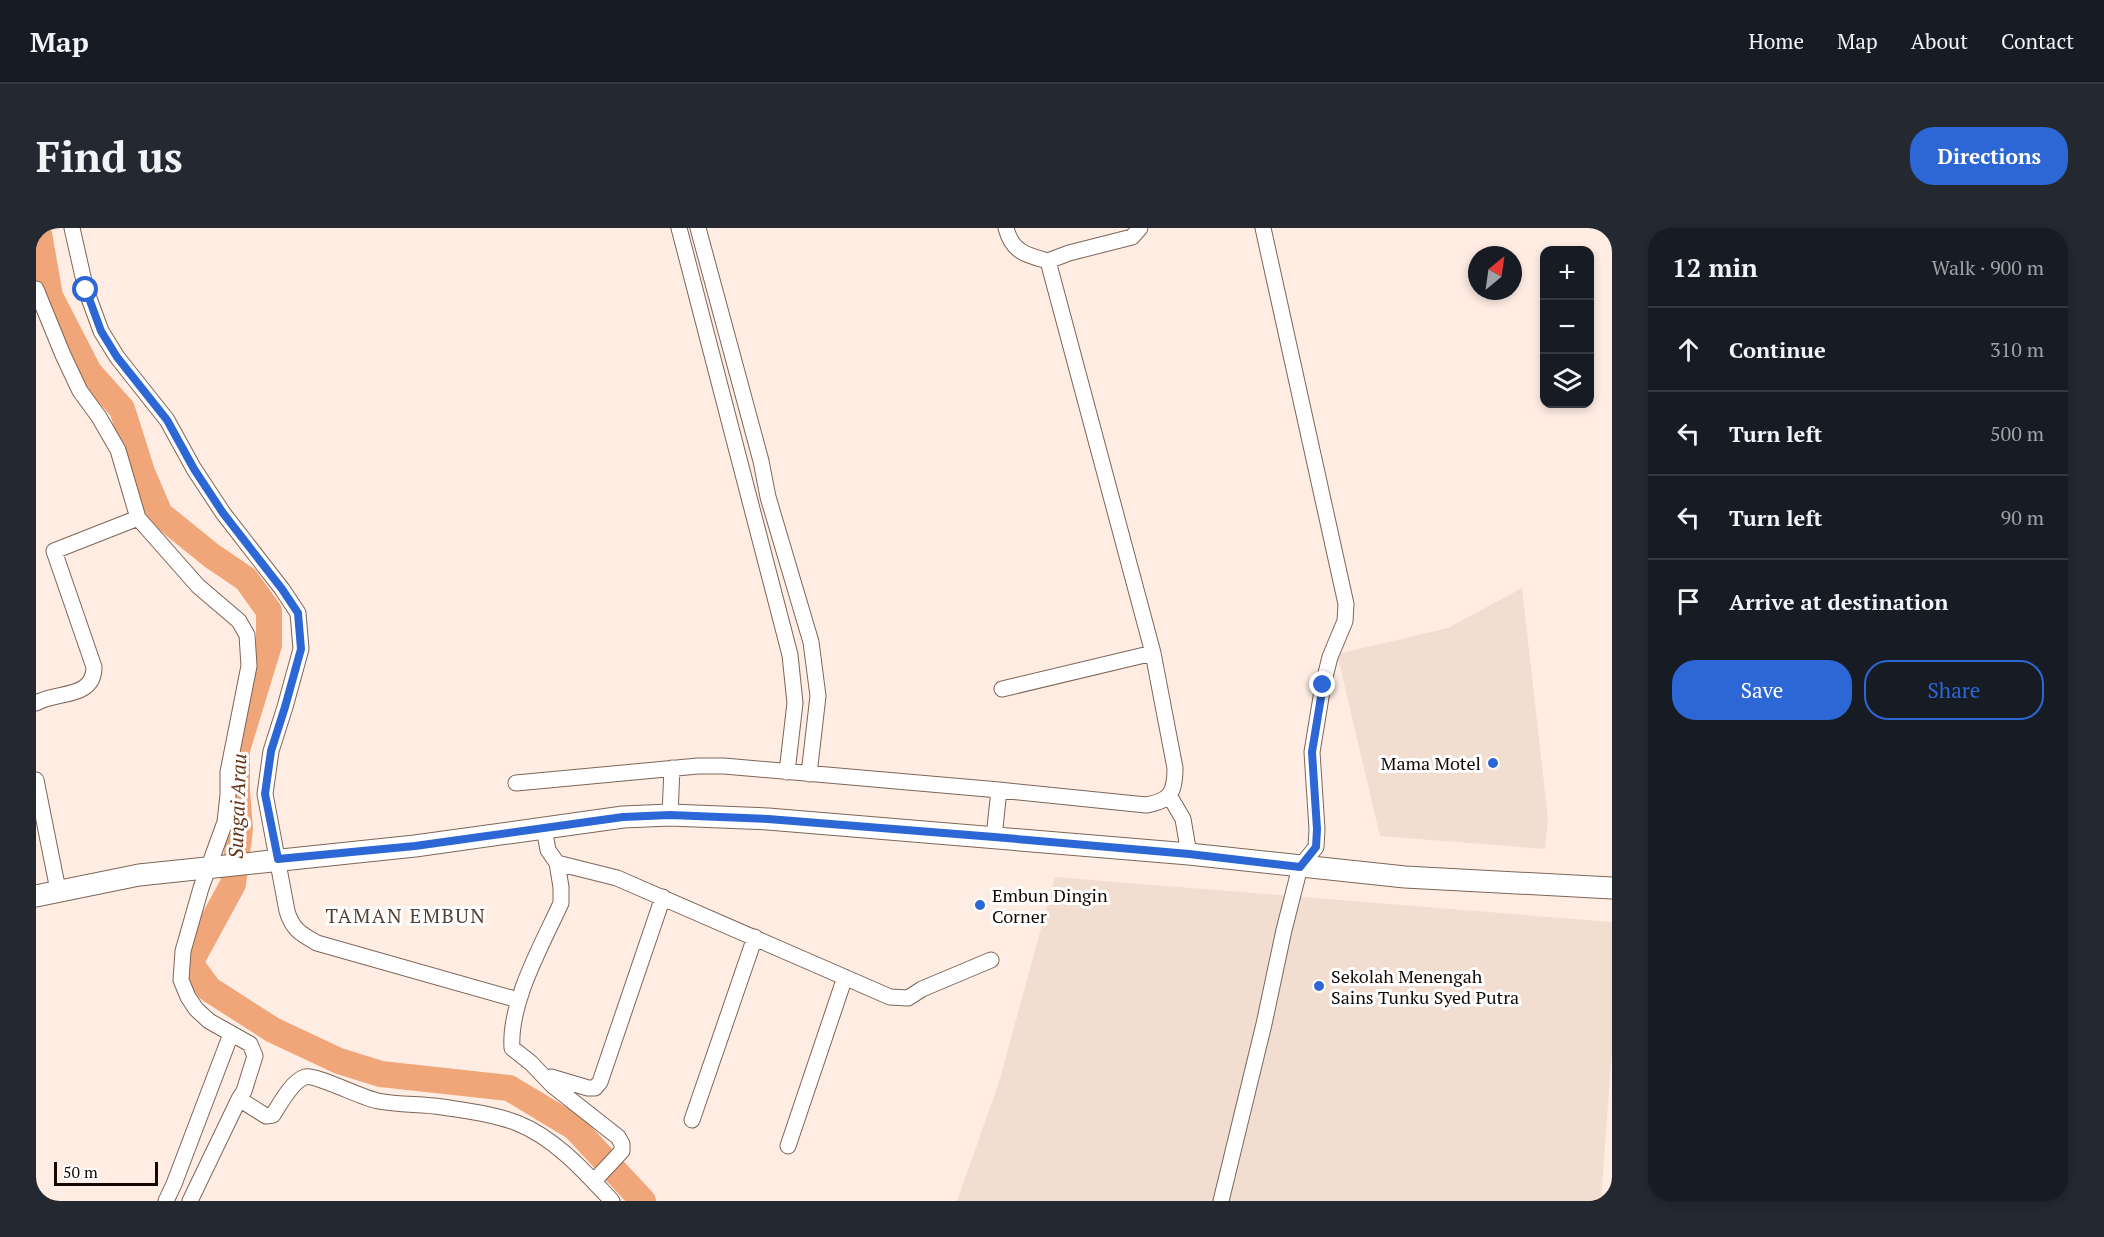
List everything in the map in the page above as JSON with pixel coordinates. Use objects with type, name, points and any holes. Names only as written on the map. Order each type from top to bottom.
[{"type":"main road","points":[[36,896],[139,875],[415,846],[623,817],[670,815],[768,819],[994,837],[1189,854],[1405,878],[1612,888]]},
{"type":"street","points":[[72,228],[86,290],[101,331],[117,357],[167,420],[194,469],[229,522],[298,613],[301,649],[271,751],[265,794],[275,860],[293,927],[300,934],[317,943],[518,1000]]},
{"type":"street","points":[[679,228],[790,655],[795,703],[787,772]]},
{"type":"street","points":[[698,228],[761,461],[768,497],[811,642],[818,696],[809,774]]},
{"type":"street","points":[[1006,228],[1009,240],[1019,251],[1048,261],[1132,237],[1140,228]]},
{"type":"street","points":[[1221,1201],[1300,867],[1316,847],[1312,752],[1323,685],[1330,657],[1345,621],[1346,604],[1263,228]]},
{"type":"street","points":[[516,783],[672,768],[724,766],[1146,805],[1162,803],[1175,782],[1175,768],[1153,653],[1048,261]]},
{"type":"street","points":[[36,289],[80,391],[99,417],[118,450],[138,518],[198,586],[239,621],[247,635],[249,666],[232,749],[225,822],[183,951],[181,980],[196,1009],[209,1021],[250,1044],[255,1056],[240,1101],[190,1201]]},
{"type":"street","points":[[36,703],[79,691],[89,685],[94,676],[94,667],[54,551],[138,518]]},
{"type":"street","points":[[1002,689],[1153,653]]},
{"type":"street","points":[[670,815],[672,768]]},
{"type":"street","points":[[36,780],[58,890]]},
{"type":"street","points":[[994,837],[999,790]]},
{"type":"street","points":[[1169,795],[1183,819],[1189,854]]},
{"type":"street","points":[[544,828],[548,850],[557,862],[561,903],[518,1000],[511,1039],[512,1048],[531,1063],[552,1085],[618,1137],[622,1144],[622,1151],[597,1178]]},
{"type":"street","points":[[557,862],[617,878],[890,997],[908,998],[922,989],[991,960]]},
{"type":"street","points":[[547,1079],[551,1077],[588,1088],[595,1088],[600,1082],[663,897]]},
{"type":"street","points":[[692,1120],[754,937]]},
{"type":"street","points":[[788,1146],[845,977]]},
{"type":"street","points":[[166,1201],[231,1034]]},
{"type":"street","points":[[240,1101],[266,1116],[273,1115],[294,1085],[304,1077],[315,1077],[348,1092],[377,1101],[440,1107],[495,1116],[519,1124],[544,1138],[597,1178],[612,1201]]},
{"type":"shaded area","points":[[1522,588],[1548,818],[1545,849],[1380,836],[1337,654],[1448,628]]},
{"type":"shaded area","name":"Sekolah Menengah Sains Tunku Syed Putra","points":[[1055,877],[1612,922],[1612,1050],[1601,1201],[957,1201],[999,1082]]},
{"type":"waterway","name":"Sungai Arau","points":[[38,228],[50,296],[89,372],[122,409],[142,472],[160,514],[212,556],[246,579],[269,611],[269,645],[237,750],[240,829],[233,884],[190,963],[209,989],[273,1030],[339,1061],[381,1074],[509,1088],[574,1127],[643,1201]]},
{"type":"place","name":"Mama Motel","points":[[1493,763]]},
{"type":"place","name":"Embun Dingin Corner","points":[[980,905]]},
{"type":"place","name":"Sekolah Menengah Sains Tunku Syed Putra","points":[[1319,986]]},
{"type":"district","name":"TAMAN EMBUN","points":[[406,915]]},
{"type":"route","points":[[86,290],[101,331],[117,357],[167,420],[194,469],[223,513],[298,613],[301,649],[271,751],[265,794],[278,859],[415,846],[623,817],[670,815],[768,819],[994,837],[1189,854],[1300,867],[1316,847],[1312,752],[1323,685]]}]
